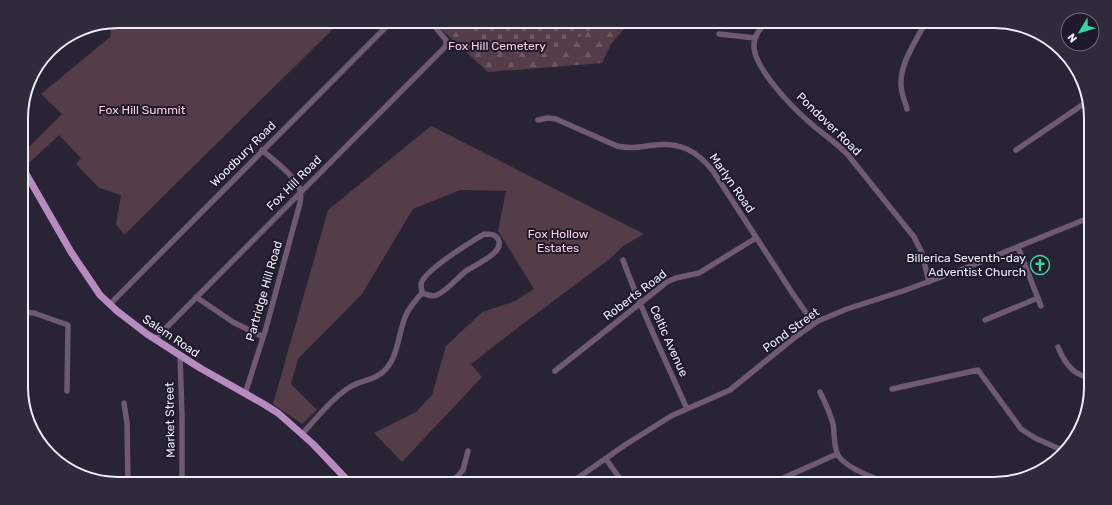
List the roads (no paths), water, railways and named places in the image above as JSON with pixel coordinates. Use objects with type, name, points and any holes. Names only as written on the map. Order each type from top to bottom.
[{"type":"main road","name":"Salem Road","points":[[28,177],[74,257],[100,294],[117,311],[155,339],[200,368],[278,413],[326,457],[345,477]]},
{"type":"street","name":"Woodbury Road","points":[[110,304],[385,28]]},
{"type":"street","name":"Fox Hill Road","points":[[155,339],[446,46],[446,40],[436,28]]},
{"type":"street","points":[[719,34],[755,38],[762,28]]},
{"type":"street","points":[[907,109],[901,89],[902,70],[922,28]]},
{"type":"street","name":"Pondover Road","points":[[755,38],[755,56],[765,73],[804,118],[838,145],[848,155],[914,237],[922,253],[929,282]]},
{"type":"street","points":[[1016,150],[1083,105]]},
{"type":"street","name":"Marlyn Road","points":[[538,120],[548,118],[556,119],[617,146],[643,147],[667,144],[675,145],[701,157],[713,171],[814,324]]},
{"type":"street","points":[[262,150],[287,172],[299,187],[300,193]]},
{"type":"street","name":"Partridge Hill Road","points":[[245,394],[263,337],[300,203],[300,193]]},
{"type":"street","name":"Pond Street","points":[[579,477],[655,426],[686,409],[730,390],[814,324],[843,310],[929,282],[1084,220]]},
{"type":"street","points":[[302,434],[342,393],[351,386],[376,377],[386,369],[397,350],[405,317],[411,305],[422,293],[421,284],[425,277],[452,254],[484,234],[492,234],[497,238],[500,243],[494,254],[466,272],[439,293],[430,296],[422,293]]},
{"type":"street","name":"Roberts Road","points":[[555,371],[667,282],[676,278],[699,273],[756,238]]},
{"type":"street","points":[[1018,247],[1041,306]]},
{"type":"street","name":"Celtic Avenue","points":[[623,260],[686,409]]},
{"type":"street","points":[[196,297],[233,322],[263,337]]},
{"type":"street","points":[[985,320],[1038,298]]},
{"type":"street","points":[[28,312],[34,313],[68,326],[67,391]]},
{"type":"street","points":[[1058,348],[1064,360],[1072,370],[1084,376]]},
{"type":"street","name":"Market Street","points":[[180,355],[182,477]]},
{"type":"street","points":[[892,389],[978,370],[1021,429],[1035,438],[1060,449]]},
{"type":"street","points":[[820,392],[830,412],[837,454],[852,467],[874,477]]},
{"type":"street","points":[[124,403],[127,423],[128,477]]},
{"type":"street","points":[[458,477],[463,470],[468,451]]},
{"type":"street","points":[[786,477],[837,454]]},
{"type":"street","points":[[606,459],[619,477]]},
{"type":"place","name":"Billerica Seventh-day Adventist Church","points":[[1040,265]]},
{"type":"park label","name":"Fox Hill Cemetery","points":[[497,46]]},
{"type":"park label","name":"Fox Hill Summit","points":[[142,110]]},
{"type":"park label","name":"Fox Hollow Estates","points":[[558,241]]}]
